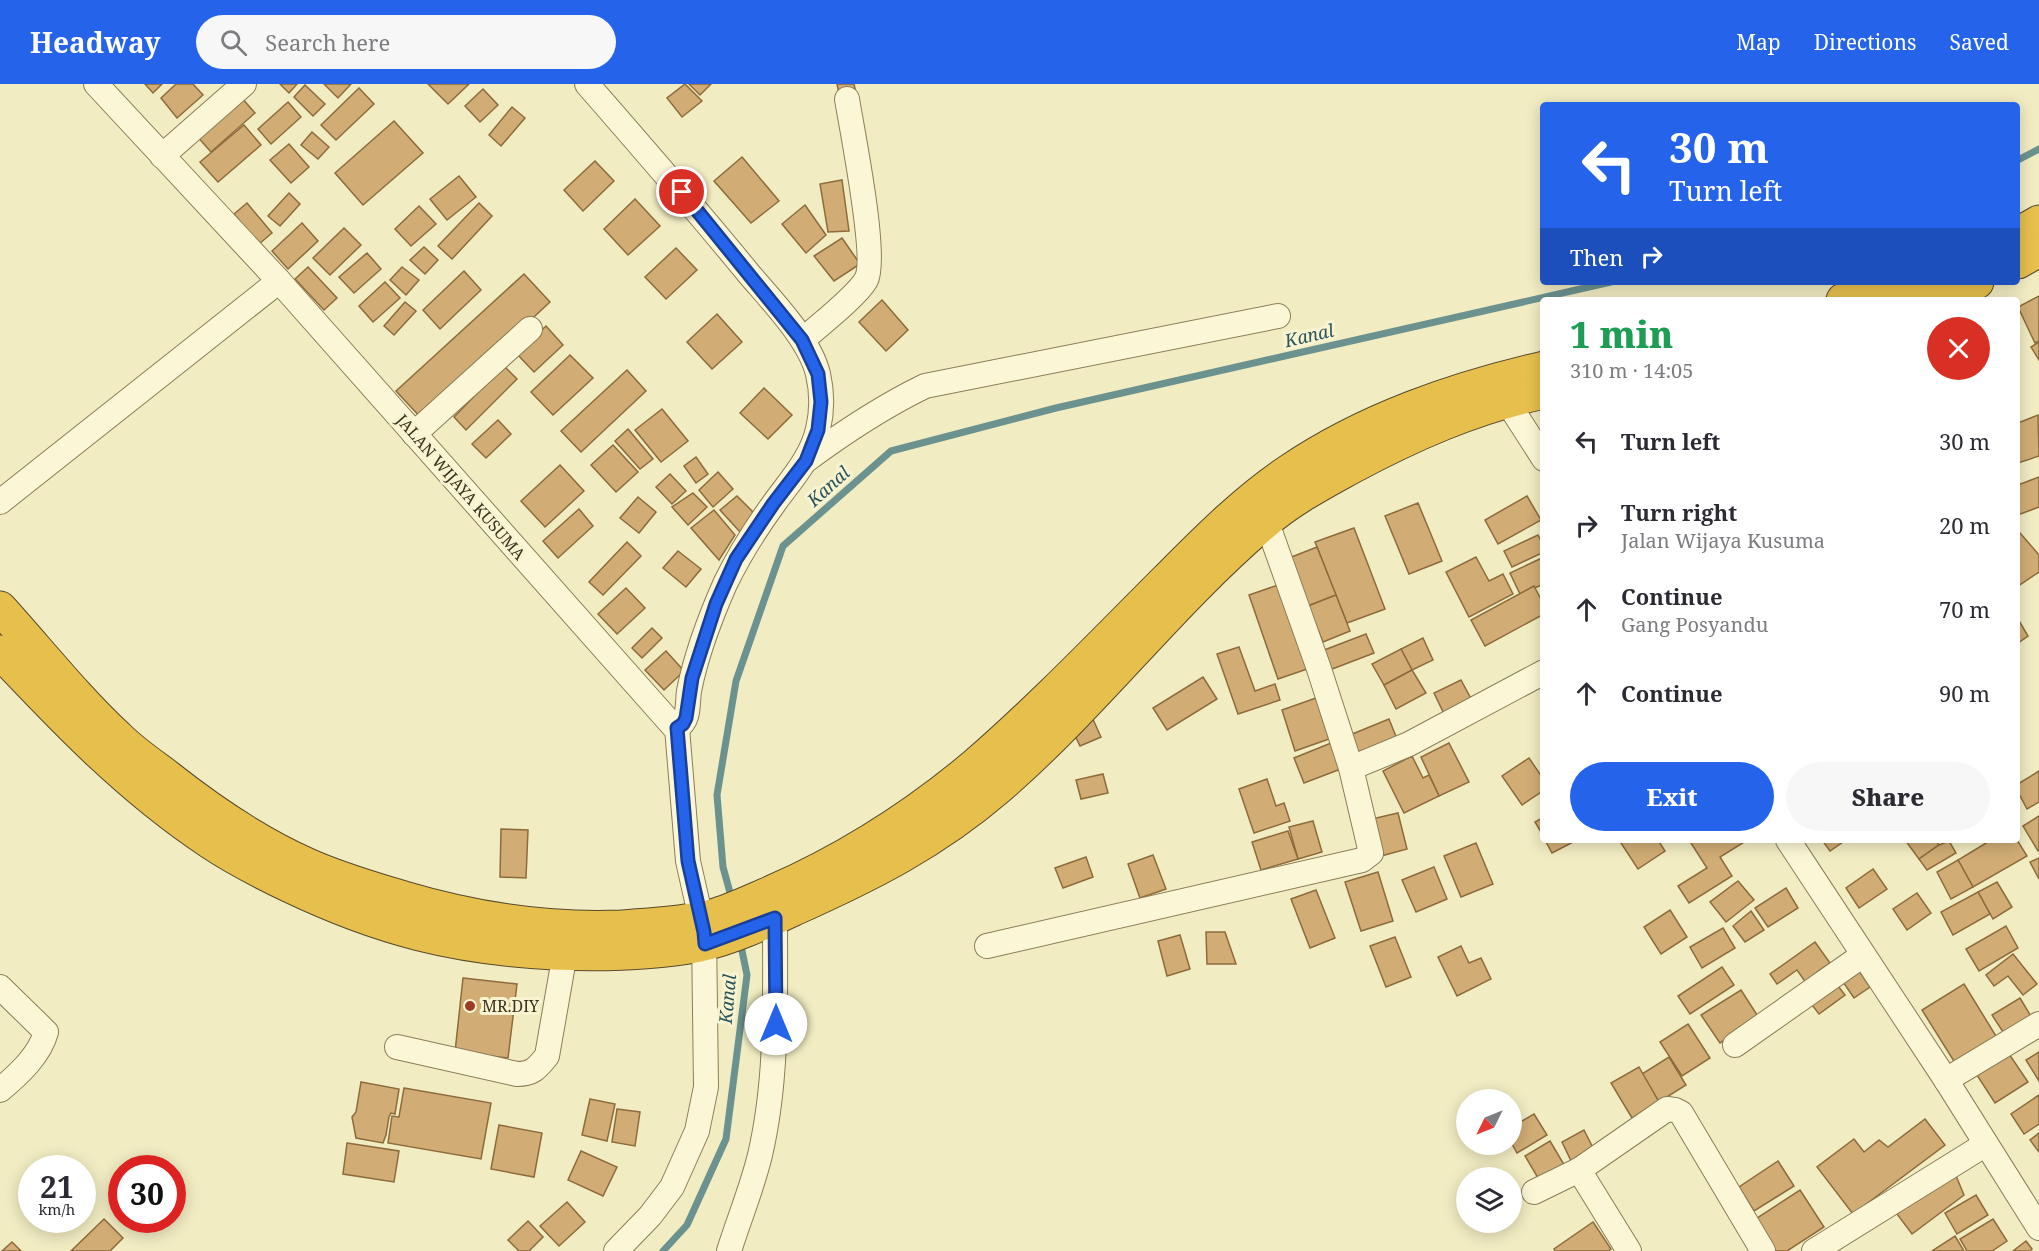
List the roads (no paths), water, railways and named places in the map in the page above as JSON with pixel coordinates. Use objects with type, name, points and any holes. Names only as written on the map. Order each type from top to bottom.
[{"type":"highway","points":[[2020,233],[2039,222]]},
{"type":"highway","points":[[2020,261],[2039,250]]},
{"type":"highway","points":[[1858,297],[1902,285]]},
{"type":"highway","points":[[0,652],[63,719],[139,790],[214,845],[269,876],[361,917],[405,931],[462,944],[520,951],[632,954],[852,883],[898,860],[939,833],[997,789],[1041,747],[1214,569],[1266,520],[1299,497],[1324,466],[1375,422],[1492,380],[1540,369]]},
{"type":"highway","points":[[0,608],[119,739],[193,797],[245,831],[305,864],[357,885],[446,910],[507,922],[558,927],[606,927],[736,919],[887,831],[930,801],[1019,726],[1195,551],[1250,501],[1287,472],[1324,466],[1393,445],[1435,426],[1506,400],[1540,393]]},
{"type":"street","name":"JALAN WIJAYA KUSUMA","points":[[96,84],[279,281],[677,728]]},
{"type":"street","points":[[162,156],[243,84]]},
{"type":"street","points":[[586,84],[682,192],[802,340],[818,374],[821,402],[818,430],[806,461]]},
{"type":"street","points":[[802,340],[858,290],[866,280],[870,268],[869,242],[847,99]]},
{"type":"street","points":[[0,502],[279,281]]},
{"type":"street","points":[[729,1251],[760,1155],[771,1092],[776,1024],[736,919],[688,861],[677,728],[686,718],[695,667],[716,604],[736,559],[773,504],[806,461],[853,426],[925,386],[1278,316]]},
{"type":"street","points":[[414,434],[530,329]]},
{"type":"street","points":[[1506,400],[1540,453]]},
{"type":"street","points":[[987,946],[1367,858],[1371,853],[1351,768],[1319,669],[1266,520]]},
{"type":"street","points":[[1351,768],[1409,744],[1540,674]]},
{"type":"street","points":[[1790,843],[1946,1080],[2039,1228]]},
{"type":"street","points":[[616,1251],[651,1216],[672,1187],[697,1131],[736,919]]},
{"type":"street","points":[[397,1047],[517,1074],[528,1074],[547,1056],[565,953]]},
{"type":"street","points":[[1735,1045],[1863,955]]},
{"type":"street","points":[[0,987],[46,1032],[44,1040],[20,1074],[0,1090]]},
{"type":"street","points":[[1946,1080],[2039,1024]]},
{"type":"street","points":[[1534,1192],[1579,1170],[1667,1108],[1675,1110],[1681,1113],[1763,1251]]},
{"type":"street","points":[[1814,1251],[1986,1144]]},
{"type":"street","points":[[1579,1170],[1629,1251]]},
{"type":"waterway","name":"Kanal","points":[[2020,159],[2039,149]]},
{"type":"waterway","name":"Kanal","points":[[1545,297],[1598,285]]},
{"type":"waterway","name":"Kanal","points":[[732,900],[723,867],[717,795],[736,681],[783,546],[891,451],[1056,408],[1540,298]]},
{"type":"waterway","name":"Kanal","points":[[663,1251],[687,1225],[726,1139],[747,975],[740,941]]},
{"type":"place","name":"MR.DIY","points":[[470,1006]]}]
